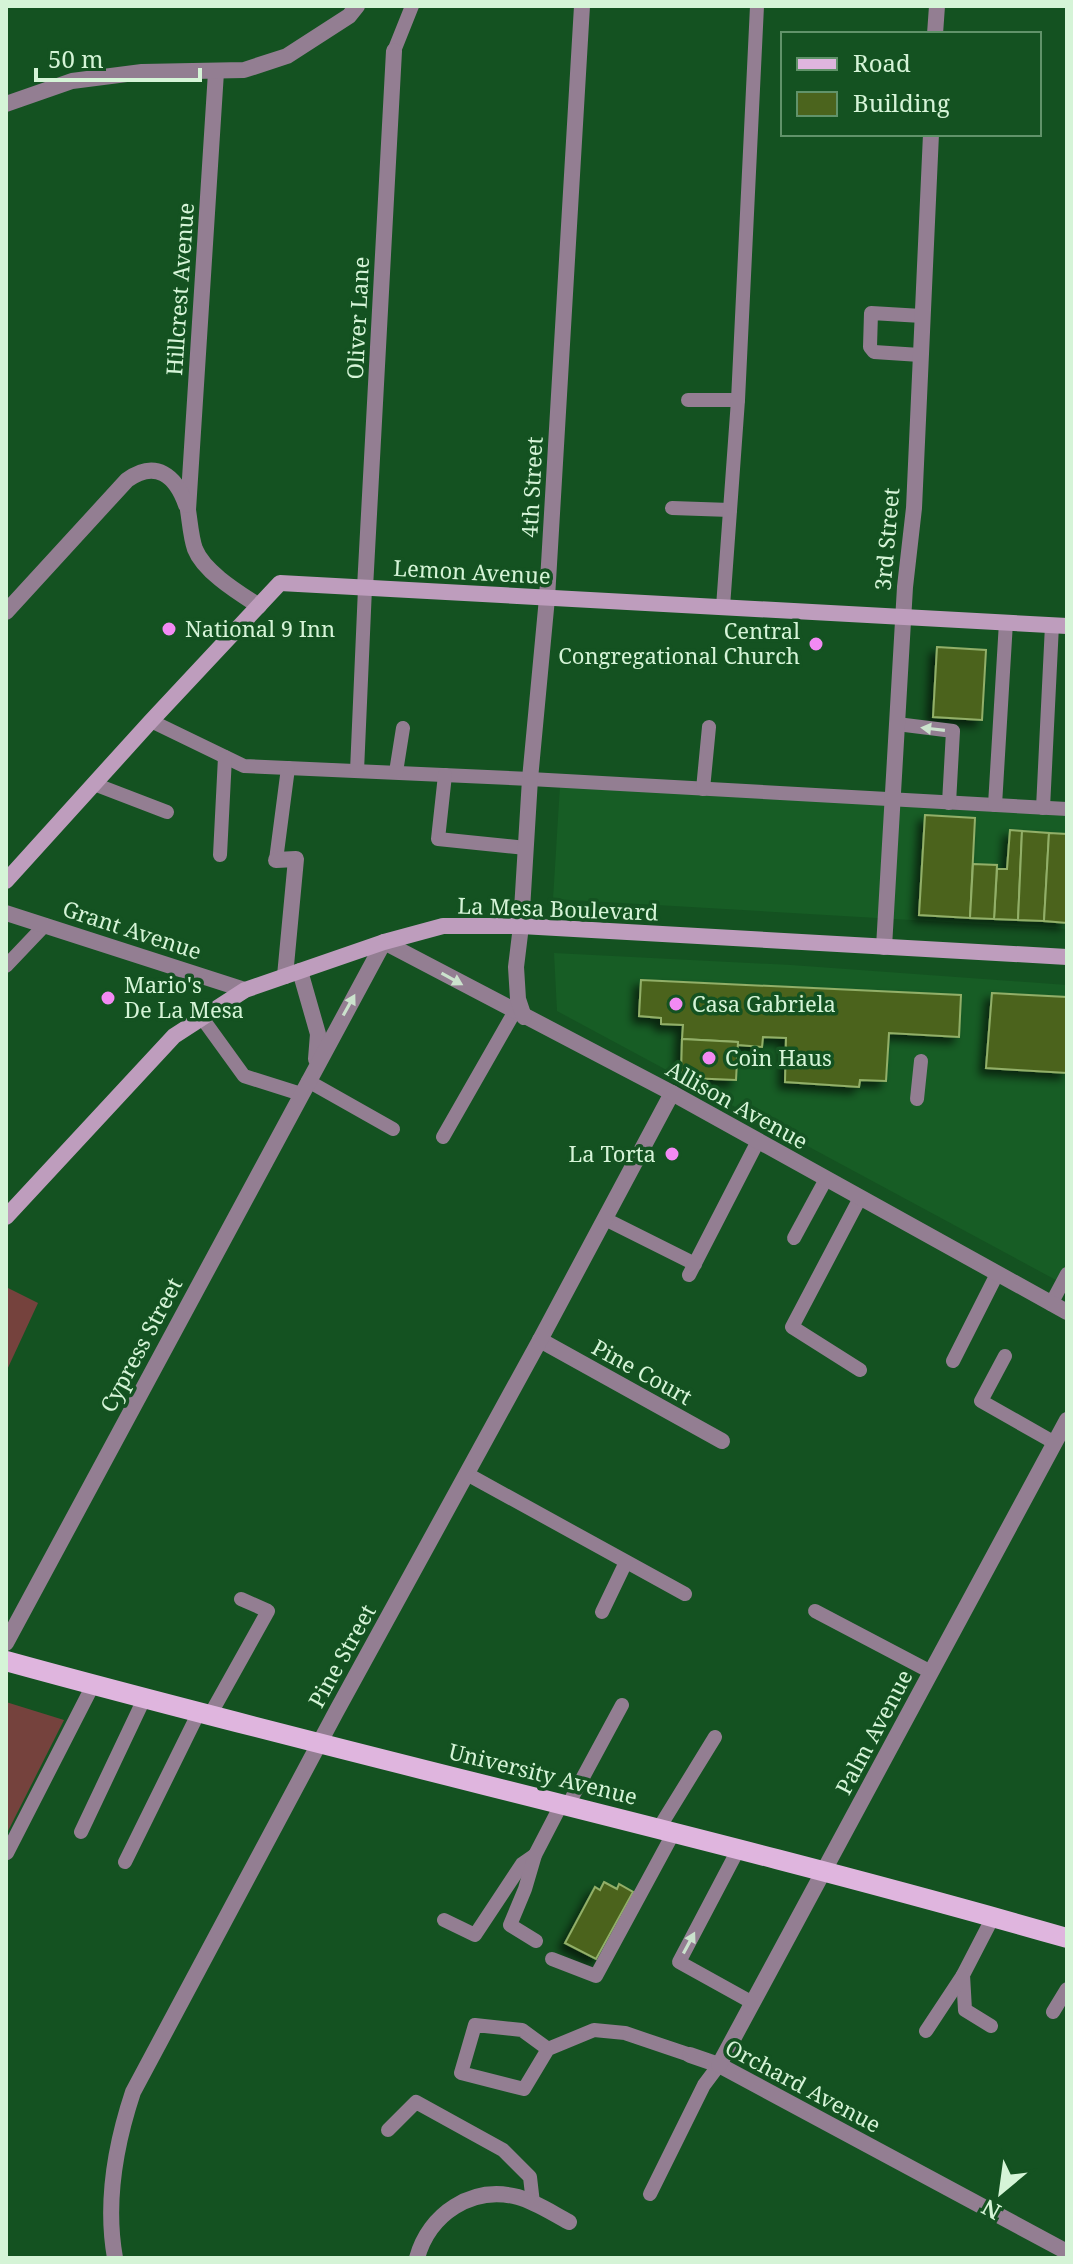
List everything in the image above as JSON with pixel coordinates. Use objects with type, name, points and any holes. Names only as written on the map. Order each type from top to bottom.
[{"type":"main road","name":"Lemon Avenue","points":[[6,881],[280,583],[1060,625]]},
{"type":"main road","name":"La Mesa Boulevard","points":[[6,1217],[174,1036],[245,990],[384,942],[443,926],[521,926],[1067,957]]},
{"type":"main road","name":"University Avenue","points":[[6,1661],[144,1699],[739,1848],[1067,1938]]},
{"type":"street","points":[[6,104],[72,81],[142,72],[244,70],[287,56],[349,16],[357,6]]},
{"type":"street","name":"4th Street","points":[[520,1014],[516,967],[547,598],[582,6]]},
{"type":"street","points":[[935,32],[937,6]]},
{"type":"street","name":"Oliver Lane","points":[[365,588],[394,51]]},
{"type":"street","name":"Hillcrest Avenue","points":[[188,510],[216,72]]},
{"type":"street","name":"3rd Street","points":[[884,947],[903,617],[914,508],[931,136]]},
{"type":"street","name":"Hillcrest Avenue","points":[[6,612],[127,480],[150,471],[166,474],[173,479],[182,494],[195,550],[208,568],[259,606]]},
{"type":"street","points":[[276,860],[296,859],[292,974]]},
{"type":"street","name":"Grant Avenue","points":[[6,913],[245,990]]},
{"type":"street","name":"Cypress Street","points":[[6,1643],[384,942]]},
{"type":"street","name":"Allison Avenue","points":[[384,942],[672,1093],[1067,1312]]},
{"type":"street","name":"Cypress Street","points":[[292,974],[318,1034],[308,1081]]},
{"type":"street","name":"Pine Street","points":[[115,2258],[112,2186],[122,2123],[133,2092],[672,1093]]},
{"type":"street","name":"Pine Court","points":[[540,1340],[722,1441]]},
{"type":"street","name":"Palm Avenue","points":[[719,2065],[1067,1420]]},
{"type":"street","name":"Orchard Avenue","points":[[690,2055],[719,2065],[1067,2252]]},
{"type":"street","points":[[417,2258],[436,2220],[462,2202],[490,2194],[520,2198],[569,2222]]},
{"type":"lane","points":[[394,51],[412,6]]},
{"type":"lane","points":[[723,607],[738,400],[757,6]]},
{"type":"lane","points":[[920,355],[874,352],[870,347],[871,313],[922,316]]},
{"type":"lane","points":[[688,400],[738,400]]},
{"type":"lane","points":[[672,508],[730,510]]},
{"type":"lane","points":[[357,771],[365,588]]},
{"type":"lane","points":[[995,805],[1006,622]]},
{"type":"lane","points":[[1043,808],[1060,625]]},
{"type":"lane","points":[[151,721],[244,766],[1067,809]]},
{"type":"lane","points":[[897,724],[953,731],[949,803]]},
{"type":"lane","points":[[703,789],[709,727]]},
{"type":"lane","points":[[396,772],[403,728]]},
{"type":"lane","points":[[220,855],[225,757]]},
{"type":"lane","points":[[276,860],[288,768]]},
{"type":"lane","points":[[445,775],[438,839],[526,848]]},
{"type":"lane","points":[[94,784],[167,812]]},
{"type":"lane","points":[[6,966],[45,925]]},
{"type":"lane","points":[[443,1137],[520,1014]]},
{"type":"lane","points":[[202,1018],[244,1076],[308,1081],[393,1129]]},
{"type":"lane","points":[[917,1099],[921,1061]]},
{"type":"lane","points":[[605,1219],[692,1269],[758,1141]]},
{"type":"lane","points":[[794,1238],[826,1179]]},
{"type":"lane","points":[[860,1198],[792,1327],[860,1370]]},
{"type":"lane","points":[[953,1361],[997,1274]]},
{"type":"lane","points":[[1051,1304],[1067,1274]]},
{"type":"lane","points":[[1005,1356],[981,1401],[1055,1443]]},
{"type":"lane","points":[[467,1474],[685,1594]]},
{"type":"lane","points":[[602,1612],[626,1562]]},
{"type":"lane","points":[[125,1862],[205,1714],[268,1611],[241,1599]]},
{"type":"lane","points":[[815,1611],[931,1672]]},
{"type":"lane","points":[[7,1853],[93,1685]]},
{"type":"lane","points":[[81,1832],[144,1699]]},
{"type":"lane","points":[[536,1941],[510,1925],[535,1855],[622,1705]]},
{"type":"lane","points":[[552,1959],[596,1976],[715,1737]]},
{"type":"lane","points":[[739,1848],[679,1962],[753,2003]]},
{"type":"lane","points":[[444,1920],[475,1935],[522,1864],[535,1855]]},
{"type":"lane","points":[[926,2031],[963,1975],[993,1917]]},
{"type":"lane","points":[[963,1975],[965,2010],[991,2026]]},
{"type":"lane","points":[[1053,2012],[1067,1989]]},
{"type":"lane","points":[[475,2025],[522,2030],[548,2049],[524,2089],[461,2073],[475,2025]]},
{"type":"lane","name":"Orchard Avenue","points":[[548,2049],[594,2030],[625,2033],[690,2055]]},
{"type":"lane","points":[[650,2194],[704,2085],[719,2065]]},
{"type":"lane","points":[[388,2130],[416,2102],[503,2150],[530,2177],[533,2203]]},
{"type":"shaded area","points":[[560,786],[1067,816],[1067,929],[553,899]]},
{"type":"shaded area","points":[[554,953],[791,965],[1067,985],[1067,1286],[557,1011]]},
{"type":"shaded area","points":[[6,1287],[38,1303],[6,1372]]},
{"type":"shaded area","points":[[6,1702],[64,1720],[6,1835]]},
{"type":"building","points":[[937,647],[986,650],[982,720],[933,717]]},
{"type":"building","points":[[925,815],[975,818],[970,918],[919,915]]},
{"type":"building","points":[[1010,830],[1022,831],[1018,920],[994,919],[997,869],[1007,869]]},
{"type":"building","points":[[1022,831],[1049,833],[1044,921],[1018,920]]},
{"type":"building","points":[[1049,833],[1067,834],[1067,923],[1044,921]]},
{"type":"building","points":[[973,864],[997,865],[994,919],[970,918]]},
{"type":"building","points":[[641,980],[961,995],[959,1037],[889,1033],[886,1081],[860,1080],[859,1087],[785,1082],[786,1038],[763,1037],[762,1047],[738,1045],[738,1042],[682,1039],[683,1025],[661,1024],[661,1018],[639,1016]]},
{"type":"building","points":[[992,993],[1067,997],[1067,1073],[986,1068]]},
{"type":"building","name":"Coin Haus","points":[[682,1039],[738,1042],[736,1080],[688,1078],[681,1073]]},
{"type":"building","points":[[604,1882],[617,1889],[619,1884],[633,1892],[596,1959],[565,1943],[595,1887],[600,1890]]},
{"type":"place","name":"National 9 Inn","points":[[169,629]]},
{"type":"place","name":"Central Congregational Church","points":[[816,644]]},
{"type":"place","name":"Mario's De La Mesa","points":[[108,998]]},
{"type":"place","name":"Casa Gabriela","points":[[676,1004]]},
{"type":"place","name":"Coin Haus","points":[[709,1058]]},
{"type":"place","name":"La Torta","points":[[672,1154]]}]
